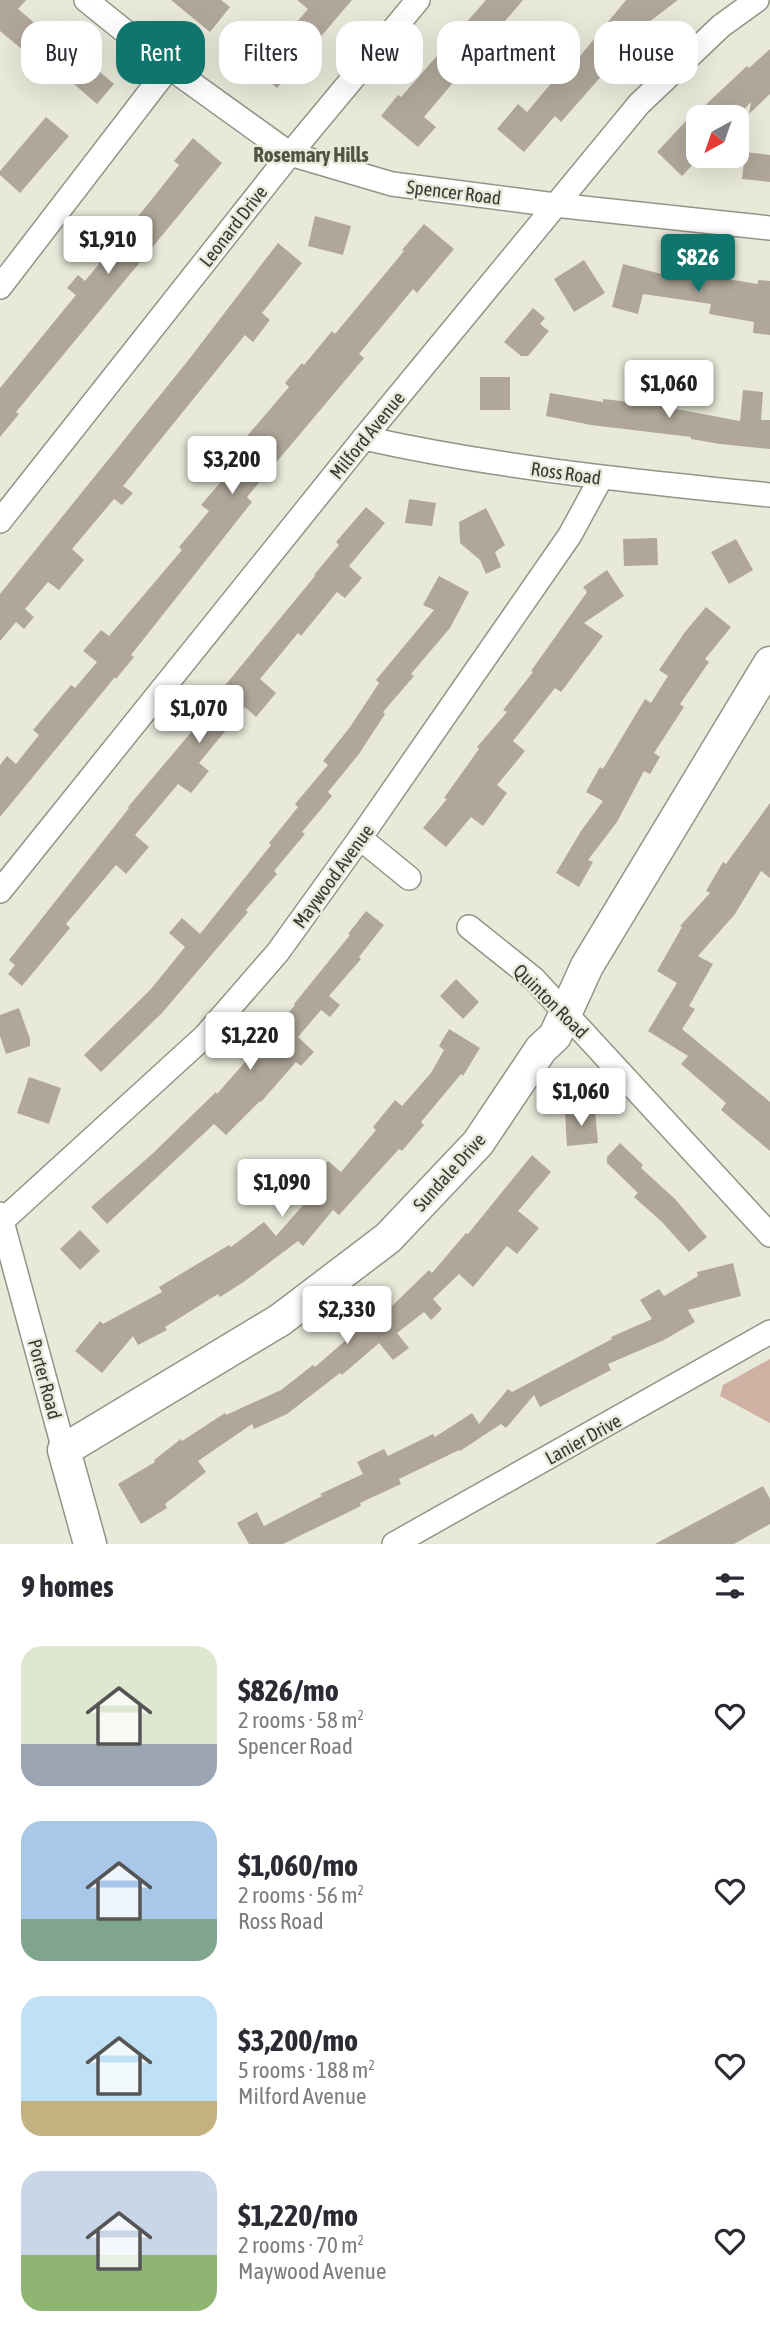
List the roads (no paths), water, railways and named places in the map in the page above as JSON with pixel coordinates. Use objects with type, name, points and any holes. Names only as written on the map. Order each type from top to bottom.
[{"type":"street","name":"Spencer Road","points":[[86,0],[116,24]]},
{"type":"street","name":"Leonard Drive","points":[[0,521],[290,154],[418,0]]},
{"type":"street","name":"Milford Avenue","points":[[0,891],[364,439],[639,104],[721,26],[757,0]]},
{"type":"street","points":[[0,287],[156,84]]},
{"type":"street","name":"Spencer Road","points":[[193,84],[290,154],[392,184],[770,228]]},
{"type":"street","name":"Ross Road","points":[[364,439],[436,454],[601,478],[770,495]]},
{"type":"street","name":"Maywood Avenue","points":[[1,1217],[205,1036],[278,951],[360,838],[570,535],[601,478]]},
{"type":"street","name":"Sundale Drive","points":[[64,1450],[280,1320],[388,1238],[478,1143],[541,1049],[555,1036],[587,966],[770,663]]},
{"type":"street","points":[[360,838],[409,878]]},
{"type":"street","name":"Quinton Road","points":[[469,927],[534,979],[770,1235]]},
{"type":"street","name":"Porter Road","points":[[1,1217],[90,1544]]},
{"type":"street","name":"Lanier Drive","points":[[394,1544],[770,1332]]},
{"type":"district","name":"Rosemary Hills","points":[[311,154]]}]
